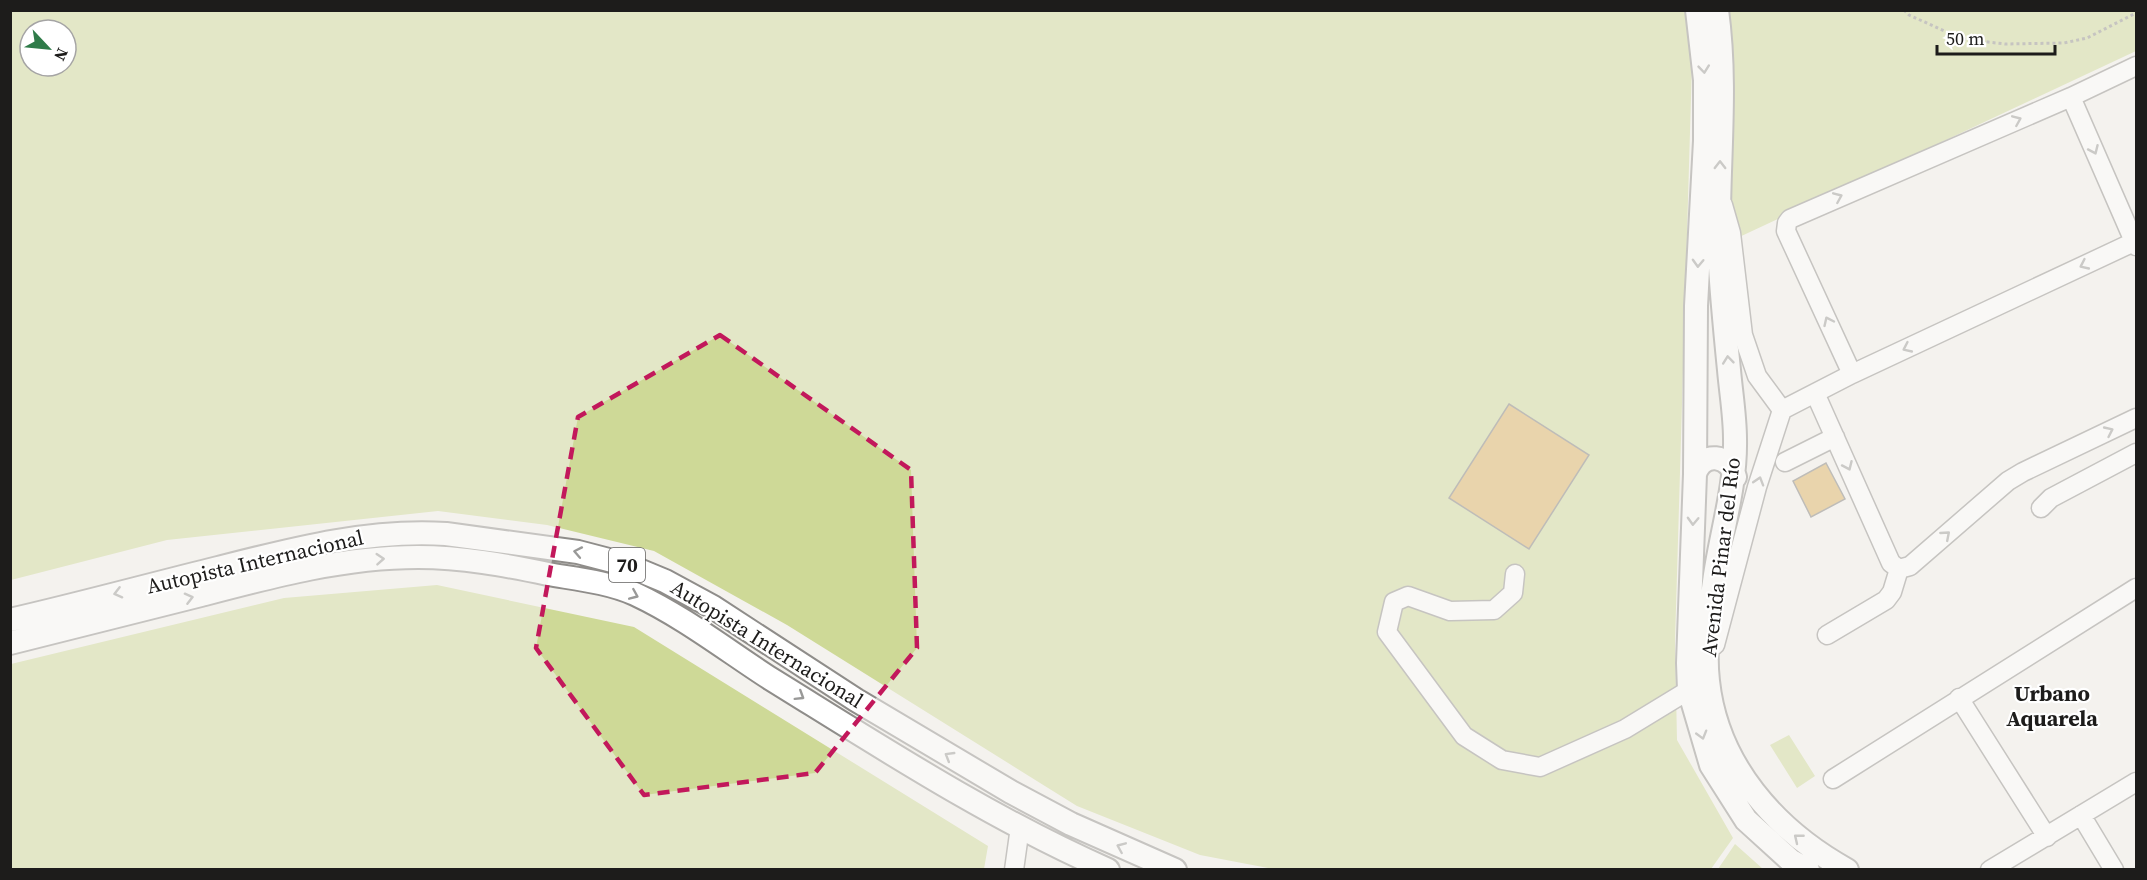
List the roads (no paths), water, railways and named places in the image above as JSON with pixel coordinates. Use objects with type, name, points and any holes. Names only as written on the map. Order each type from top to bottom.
[{"type":"main road","name":"Avenida Pinar del Río","points":[[1697,10],[1706,80],[1696,306],[1695,474],[1688,663],[1714,713],[1736,766],[1752,792],[1799,840],[1847,870]]},
{"type":"main road","name":"Avenida Pinar del Río","points":[[1717,10],[1721,77],[1719,249],[1722,306],[1733,405],[1735,477],[1715,575],[1708,641],[1698,685],[1711,765],[1746,820],[1790,860],[1808,870]]},
{"type":"main road","points":[[1696,404],[1702,418],[1715,425],[1729,419],[1733,405]]},
{"type":"main road","points":[[1695,474],[1697,468],[1706,459],[1719,458],[1730,465],[1735,477]]},
{"type":"main road","name":"Autopista Internacional","points":[[10,620],[295,549],[367,536],[447,534],[579,552],[624,564],[688,592],[855,700],[1011,792],[1081,829],[1175,870]]},
{"type":"main road","name":"Autopista Internacional","points":[[10,643],[275,576],[333,564],[375,559],[422,557],[480,562],[524,568],[607,585],[631,592],[681,618],[758,670],[891,753],[981,806],[1108,870]]},
{"type":"street","points":[[1852,374],[1786,231],[1786,223],[1790,219],[2136,66]]},
{"type":"street","points":[[1515,574],[1513,593],[1494,610],[1450,611],[1408,596],[1394,602],[1387,632],[1464,736],[1502,760],[1540,767],[1625,729],[1698,685],[1717,633],[1757,487],[1782,410],[1852,374],[2136,243],[2071,96]]},
{"type":"street","points":[[1720,195],[1731,233],[1743,335],[1757,376],[1782,410]]},
{"type":"street","points":[[1815,393],[1891,563],[1899,569]]},
{"type":"street","points":[[1899,569],[1910,566],[2008,481],[2136,418]]},
{"type":"street","points":[[1785,462],[1835,437]]},
{"type":"street","points":[[2041,508],[2051,498],[2136,453]]},
{"type":"street","points":[[1827,635],[1886,600],[1892,592],[1899,569]]},
{"type":"street","points":[[1833,779],[2136,588]]},
{"type":"street","points":[[1959,698],[2047,837]]},
{"type":"street","points":[[1990,870],[2136,782]]},
{"type":"street","points":[[2081,815],[2114,870]]},
{"type":"street","points":[[1017,867],[1020,827]]},
{"type":"district","name":"Urbano Aquarela","points":[[2052,706]]}]
